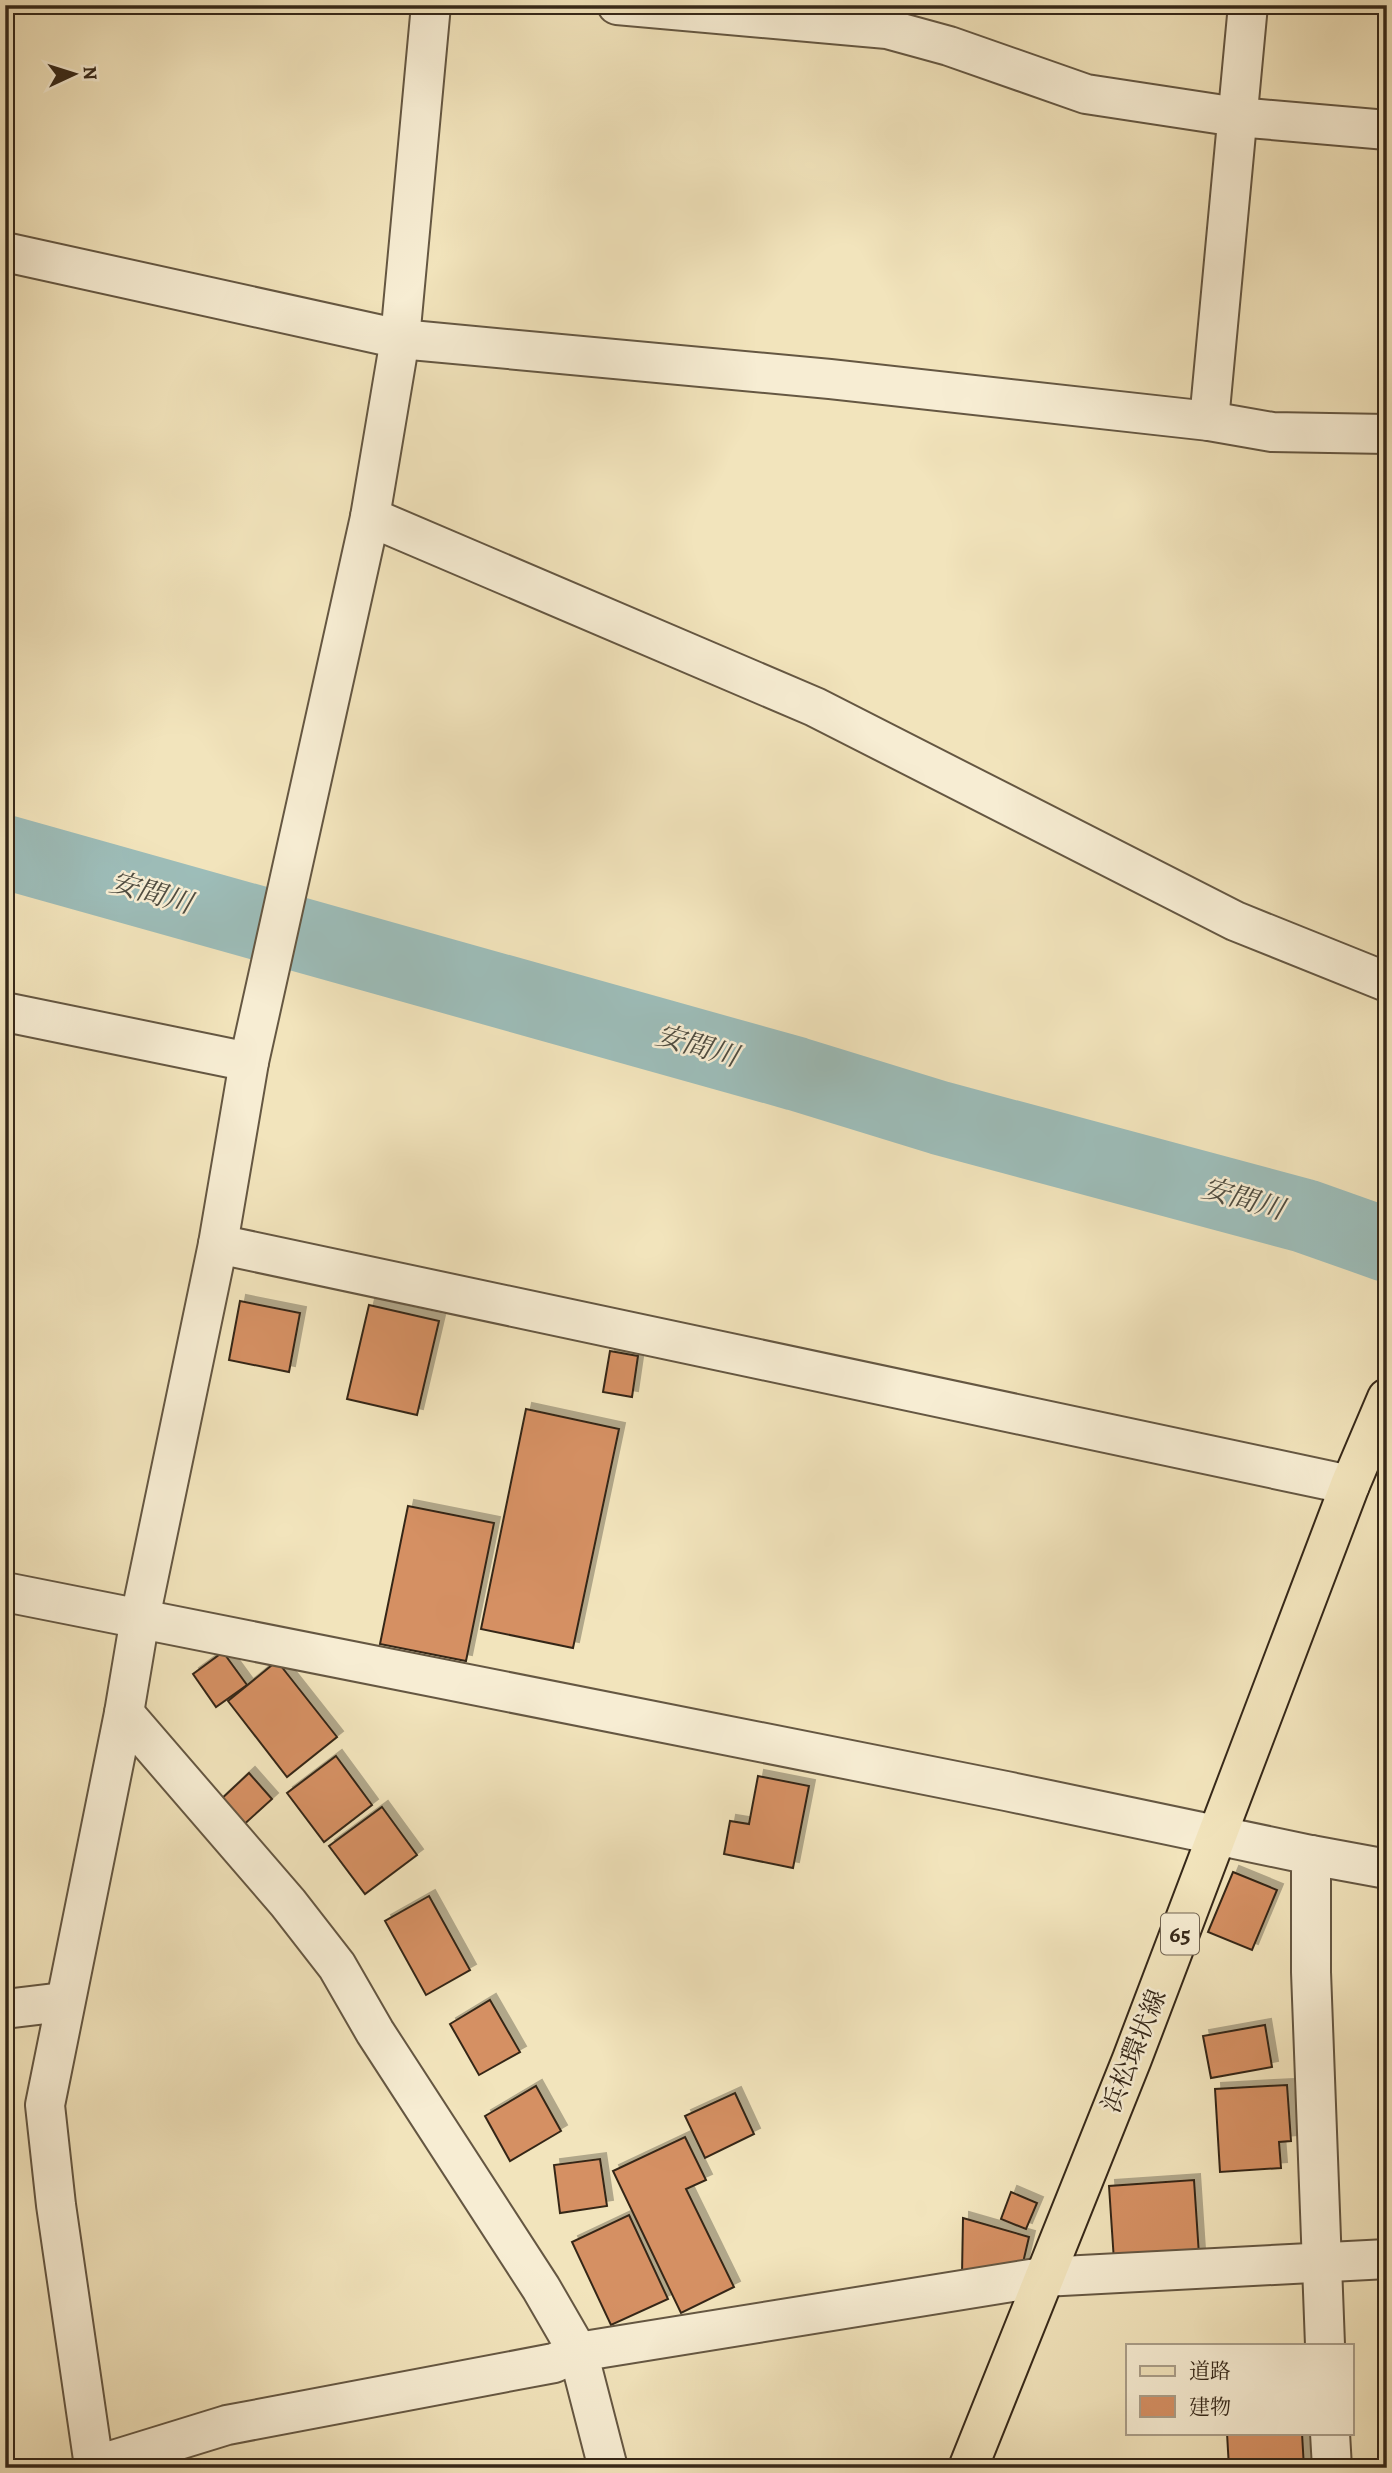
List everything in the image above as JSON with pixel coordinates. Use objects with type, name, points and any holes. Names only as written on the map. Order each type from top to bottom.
[{"type":"main road","name":"浜松環状線","points":[[968,2468],[1218,1836],[1350,1485],[1387,1398]]},
{"type":"street","points":[[431,5],[400,339],[370,517],[249,1062],[218,1244],[140,1618],[124,1713],[63,2002],[45,2105],[56,2205],[93,2467],[227,2425],[554,2363],[578,2352],[911,2296],[1043,2277],[1387,2259]]},
{"type":"street","points":[[617,5],[887,29],[948,46],[1086,94],[1237,117],[1387,130]]},
{"type":"street","points":[[1209,421],[1248,5]]},
{"type":"street","points":[[5,252],[400,339],[830,379],[1209,421],[1272,432],[1387,434]]},
{"type":"street","points":[[370,517],[815,707],[1235,921],[1387,982]]},
{"type":"street","points":[[5,1012],[249,1062]]},
{"type":"street","points":[[218,1244],[1350,1485]]},
{"type":"street","points":[[5,1592],[1387,1869]]},
{"type":"street","points":[[124,1713],[288,1903],[337,1966],[382,2043],[541,2288],[578,2352],[607,2468]]},
{"type":"street","points":[[1311,1855],[1311,1972],[1325,2344]]},
{"type":"street","points":[[5,2009],[63,2002]]},
{"type":"street","points":[[1330,2434],[1332,2468]]},
{"type":"building","points":[[240,1301],[300,1313],[289,1372],[229,1360]]},
{"type":"building","points":[[369,1305],[439,1321],[417,1415],[347,1399]]},
{"type":"building","points":[[610,1351],[638,1356],[632,1397],[603,1392]]},
{"type":"building","points":[[526,1409],[619,1429],[573,1648],[481,1629]]},
{"type":"building","points":[[408,1506],[494,1523],[466,1661],[380,1644]]},
{"type":"building","points":[[223,1652],[247,1685],[216,1707],[193,1674]]},
{"type":"building","points":[[277,1661],[337,1737],[287,1777],[228,1701]]},
{"type":"building","points":[[336,1756],[372,1805],[324,1842],[287,1793]]},
{"type":"building","points":[[249,1773],[272,1799],[240,1828],[217,1803]]},
{"type":"building","points":[[758,1776],[809,1786],[793,1868],[724,1854],[730,1821],[749,1824]]},
{"type":"building","points":[[382,1807],[417,1855],[365,1894],[329,1846]]},
{"type":"building","points":[[1233,1872],[1277,1890],[1252,1950],[1208,1932]]},
{"type":"building","points":[[429,1896],[470,1970],[426,1995],[385,1921]]},
{"type":"building","points":[[490,2000],[520,2052],[479,2075],[450,2024]]},
{"type":"building","points":[[1265,2025],[1272,2067],[1211,2078],[1203,2036]]},
{"type":"building","points":[[1287,2085],[1291,2141],[1279,2142],[1281,2168],[1220,2172],[1215,2089]]},
{"type":"building","points":[[536,2086],[561,2131],[510,2161],[485,2116]]},
{"type":"building","points":[[735,2093],[754,2134],[705,2158],[685,2116]]},
{"type":"building","points":[[685,2137],[706,2180],[686,2189],[734,2287],[681,2313],[613,2171]]},
{"type":"building","points":[[600,2159],[607,2206],[560,2213],[554,2165]]},
{"type":"building","points":[[1194,2180],[1199,2255],[1114,2261],[1109,2186]]},
{"type":"building","points":[[1011,2192],[1037,2203],[1026,2229],[1001,2219]]},
{"type":"building","points":[[629,2215],[668,2299],[611,2325],[572,2242]]},
{"type":"building","points":[[963,2218],[1029,2237],[1022,2267],[962,2275]]},
{"type":"building","points":[[1387,2414],[1387,2468],[1385,2468],[1380,2415]]},
{"type":"building","points":[[1227,2434],[1302,2434],[1304,2468],[1229,2468]]},
{"type":"waterway","name":"安間川","points":[[5,852],[797,1074],[940,1118],[1305,1216],[1387,1245]]}]
